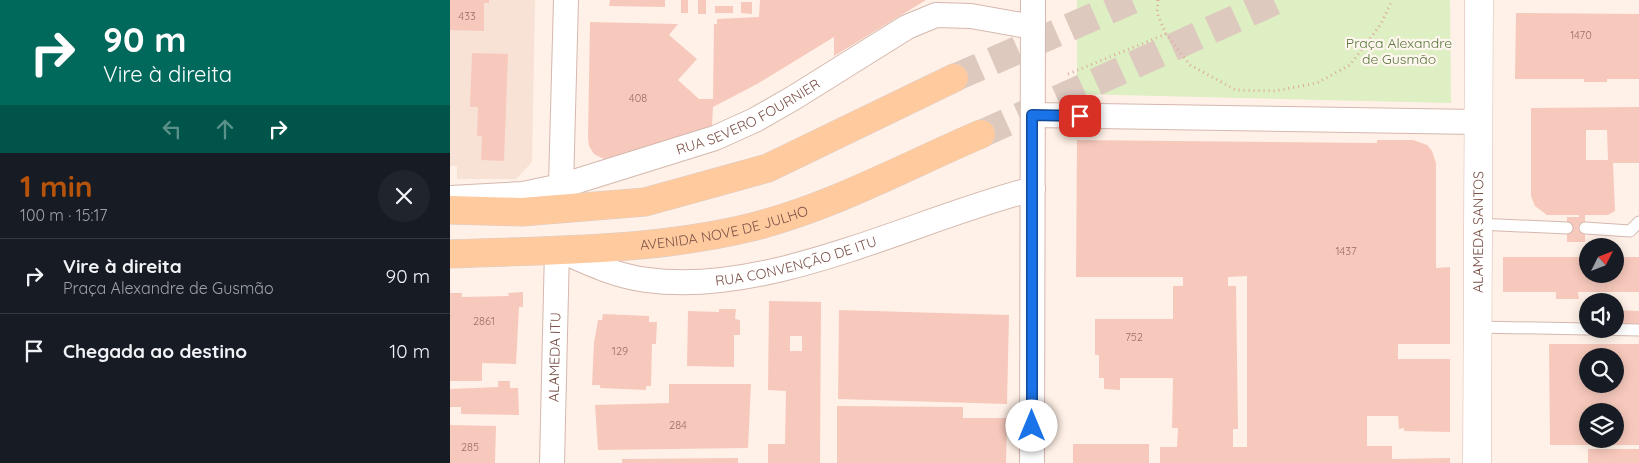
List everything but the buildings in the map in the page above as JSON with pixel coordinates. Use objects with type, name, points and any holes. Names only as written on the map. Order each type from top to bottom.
[{"type":"main road","points":[[450,210],[522,212],[573,209],[645,202],[705,187],[768,168],[954,78]]},
{"type":"main road","name":"AVENIDA NOVE DE JULHO","points":[[450,254],[557,250],[665,242],[752,227],[812,209],[981,134]]},
{"type":"street","points":[[561,186],[566,0]]},
{"type":"street","points":[[1032,463],[1033,0]]},
{"type":"street","name":"ALAMEDA SANTOS","points":[[1479,0],[1477,327],[1482,463]]},
{"type":"street","name":"RUA SEVERO FOURNIER","points":[[450,198],[523,194],[561,186],[715,138],[755,120],[907,27],[936,15],[971,16],[1033,26]]},
{"type":"street","points":[[1032,115],[1478,122]]},
{"type":"street","name":"RUA CONVENÇÃO DE ITU","points":[[557,250],[607,271],[646,280],[679,283],[725,280],[811,261],[1032,189]]},
{"type":"street","name":"ALAMEDA ITU","points":[[552,463],[557,250]]},
{"type":"lane","points":[[1585,228],[1630,232],[1639,222]]},
{"type":"lane","points":[[1477,224],[1567,228]]},
{"type":"lane","points":[[1477,327],[1639,330]]},
{"type":"path","points":[[1158,0],[1157,13],[1166,34],[1190,66],[1236,90],[1275,91],[1317,83],[1350,65],[1381,24],[1392,0]]},
{"type":"path","points":[[1068,74],[1166,34]]},
{"type":"shaded area","points":[[450,0],[535,0],[532,162],[516,179],[457,179],[457,166],[450,166]]},
{"type":"green space","name":"Praça Alexandre de Gusmão","points":[[1077,0],[1450,0],[1451,103],[1077,94]]},
{"type":"tunnel","points":[[954,78],[1132,0]]},
{"type":"tunnel","points":[[981,134],[1277,0]]},
{"type":"route","points":[[1032,426],[1032,115],[1080,116]]}]
